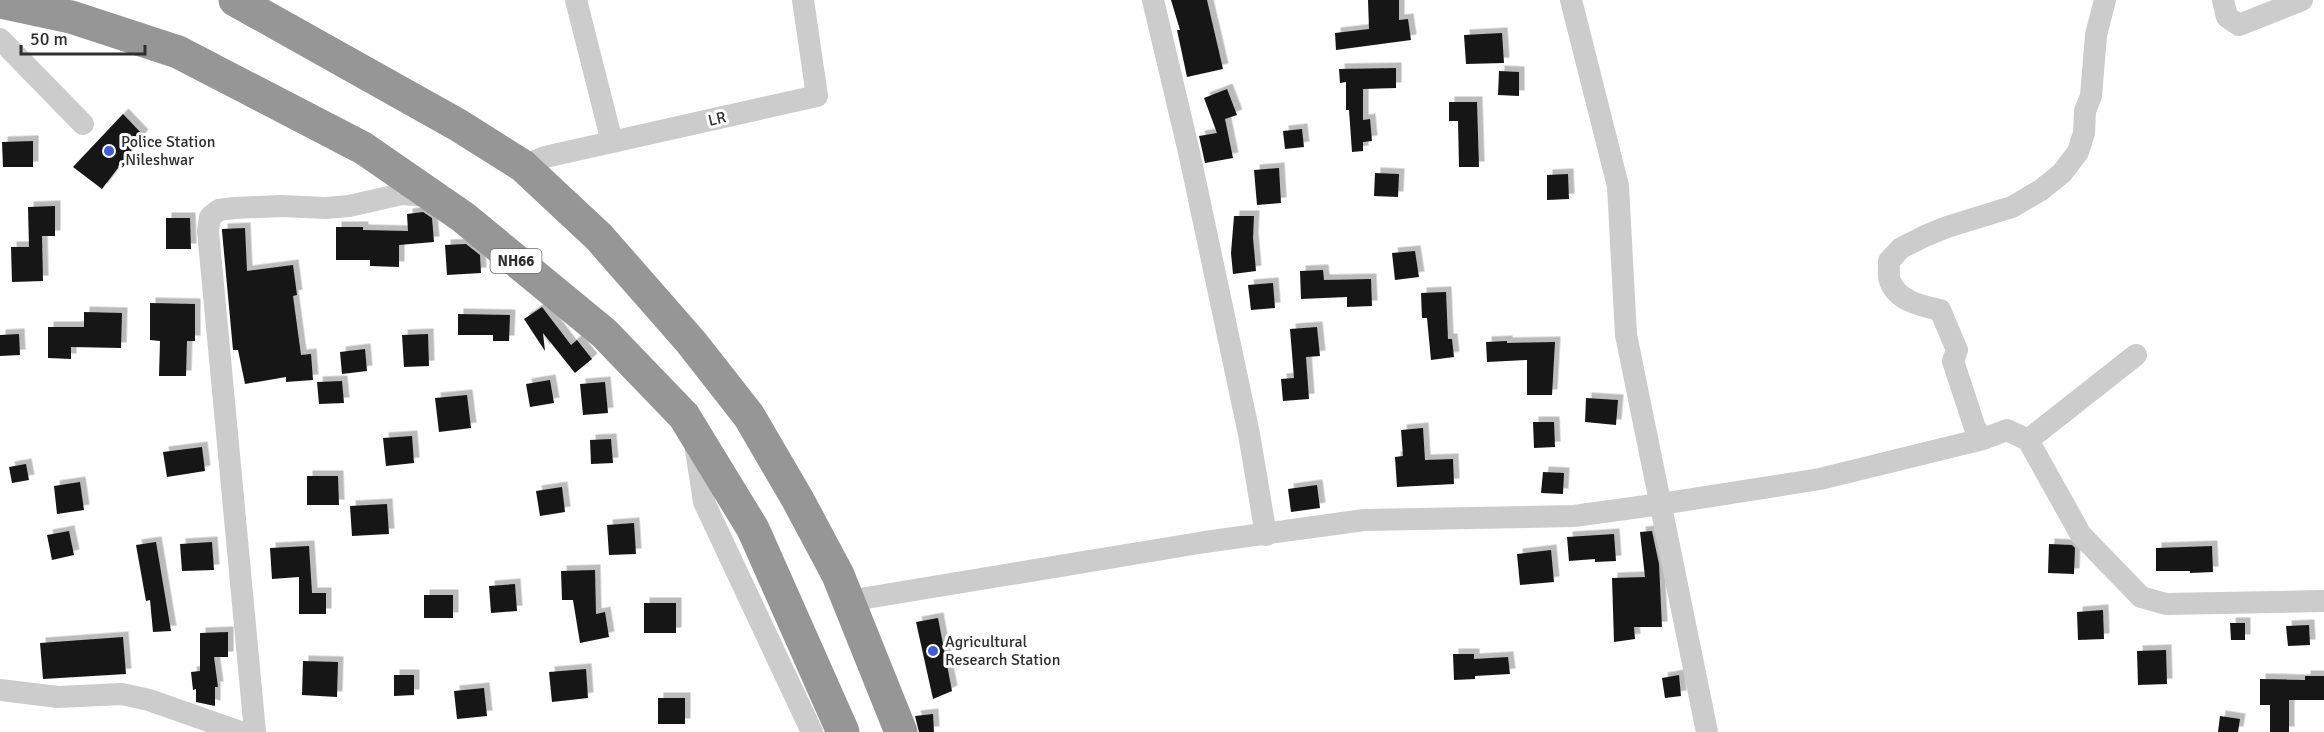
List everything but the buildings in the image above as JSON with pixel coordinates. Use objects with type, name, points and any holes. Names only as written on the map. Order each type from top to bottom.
[{"type":"highway","points":[[235,0],[448,119],[523,166],[599,237],[691,342],[749,416],[838,575],[901,732]]},
{"type":"highway","name":"NH66","points":[[0,2],[71,17],[178,52],[363,148],[463,217],[604,333],[684,416],[753,529],[843,732]]},
{"type":"street","points":[[576,0],[612,142]]},
{"type":"street","name":"LR","points":[[523,166],[545,157],[817,96],[803,0]]},
{"type":"street","points":[[1153,0],[1189,152],[1247,423],[1266,535]]},
{"type":"street","points":[[1571,0],[1618,186],[1626,335],[1707,732]]},
{"type":"street","points":[[1983,439],[1975,428],[1953,361],[1957,350],[1940,310],[1923,306],[1900,296],[1889,280],[1889,261],[1901,248],[1932,233],[2012,207],[2041,190],[2062,173],[2078,152],[2084,133],[2085,111],[2091,96],[2096,35],[2105,0]]},
{"type":"street","points":[[2223,0],[2227,18],[2239,25],[2302,0]]},
{"type":"street","points":[[0,39],[83,124]]},
{"type":"street","points":[[255,732],[208,231],[210,217],[219,210],[234,208],[281,206],[326,208],[349,206],[402,194],[432,196]]},
{"type":"street","points":[[2028,440],[2136,355]]},
{"type":"street","points":[[848,601],[1020,571],[1364,520],[1574,516],[1660,504],[1820,479],[1983,439],[2007,430],[2028,440],[2081,535],[2141,597],[2166,604],[2324,602]]},
{"type":"street","points":[[693,432],[705,502],[812,732]]},
{"type":"street","points":[[0,690],[58,697],[122,694],[149,700],[240,732]]},
{"type":"place","name":"Police Station ,Nileshwar","points":[[109,151]]},
{"type":"place","name":"Agricultural Research Station","points":[[933,651]]}]
